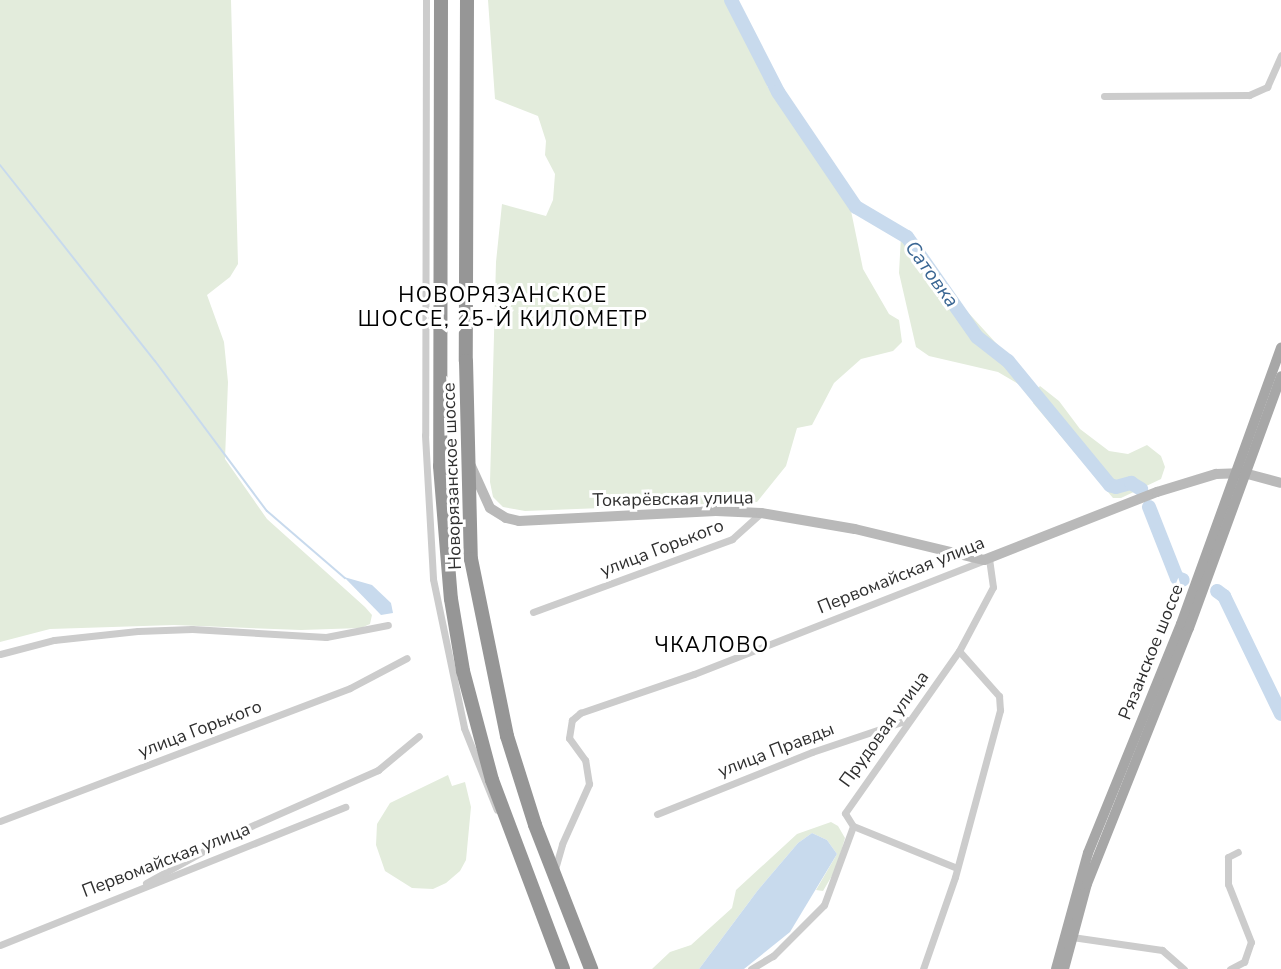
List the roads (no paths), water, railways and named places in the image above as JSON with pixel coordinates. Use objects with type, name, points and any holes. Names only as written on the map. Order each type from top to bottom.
[{"type":"highway","name":"Новорязанское шоссе","points":[[441,0],[442,513],[463,671],[509,834],[562,969]]},
{"type":"highway","name":"Новорязанское шоссе","points":[[468,0],[467,456],[471,559],[501,713],[554,874],[591,969]]},
{"type":"main road","name":"Рязанское шоссе","points":[[1064,969],[1087,884],[1189,628],[1281,348]]},
{"type":"main road","name":"Рязанское шоссе","points":[[1056,969],[1088,853],[1240,472],[1281,376]]},
{"type":"main road","name":"Токарёвская улица","points":[[467,456],[483,498],[498,515],[519,521],[716,511],[761,513],[855,529],[986,559]]},
{"type":"main road","points":[[1240,472],[1281,483]]},
{"type":"main road","name":"Первомайская улица","points":[[986,559],[1157,492],[1216,474],[1240,472]]},
{"type":"street","points":[[426,0],[424,435],[433,579],[464,728],[485,787],[509,834]]},
{"type":"street","points":[[1104,96],[1249,94],[1267,87],[1281,56]]},
{"type":"street","name":"улица Горького","points":[[533,612],[732,539],[761,513]]},
{"type":"street","name":"Первомайская улица","points":[[554,874],[562,844],[589,784],[585,760],[569,738],[572,720],[580,713],[694,674],[986,559]]},
{"type":"street","name":"Прудовая улица","points":[[751,969],[773,956],[824,905],[853,826],[845,813],[848,806],[897,742],[907,720],[959,651],[993,587],[986,559]]},
{"type":"street","points":[[0,654],[54,640],[138,631],[192,628],[326,637],[388,625]]},
{"type":"street","points":[[922,969],[957,868],[1000,710],[999,696],[959,651]]},
{"type":"street","name":"улица Горького","points":[[0,821],[350,688],[407,658]]},
{"type":"street","name":"улица Правды","points":[[657,814],[812,752],[907,720]]},
{"type":"street","points":[[127,894],[240,831],[378,770],[419,736]]},
{"type":"street","name":"Первомайская улица","points":[[0,945],[345,807]]},
{"type":"street","points":[[853,826],[957,868]]},
{"type":"street","points":[[1230,969],[1248,957],[1251,942],[1228,884],[1228,858],[1238,852]]},
{"type":"street","points":[[1072,937],[1162,950],[1184,969]]},
{"type":"water","points":[[344,577],[372,585],[391,603],[393,613],[381,615]]},
{"type":"water","points":[[812,833],[827,840],[837,854],[790,932],[744,969],[699,969],[758,890],[798,843]]},
{"type":"waterway","name":"Сатовка","points":[[731,0],[778,92],[856,207],[907,237],[977,337],[1008,361],[1110,485],[1116,487],[1131,483],[1141,489]]},
{"type":"waterway","points":[[0,165],[155,361],[267,511],[345,578]]},
{"type":"waterway","name":"Сатовка","points":[[1149,507],[1177,578],[1183,580]]},
{"type":"waterway","name":"Сатовка","points":[[1217,591],[1224,596],[1281,714]]},
{"type":"district","name":"НОВОРЯЗАНСКОЕ ШОССЕ, 25-Й КИЛОМЕТР","points":[[503,307]]},
{"type":"district","name":"ЧКАЛОВО","points":[[712,645]]}]
